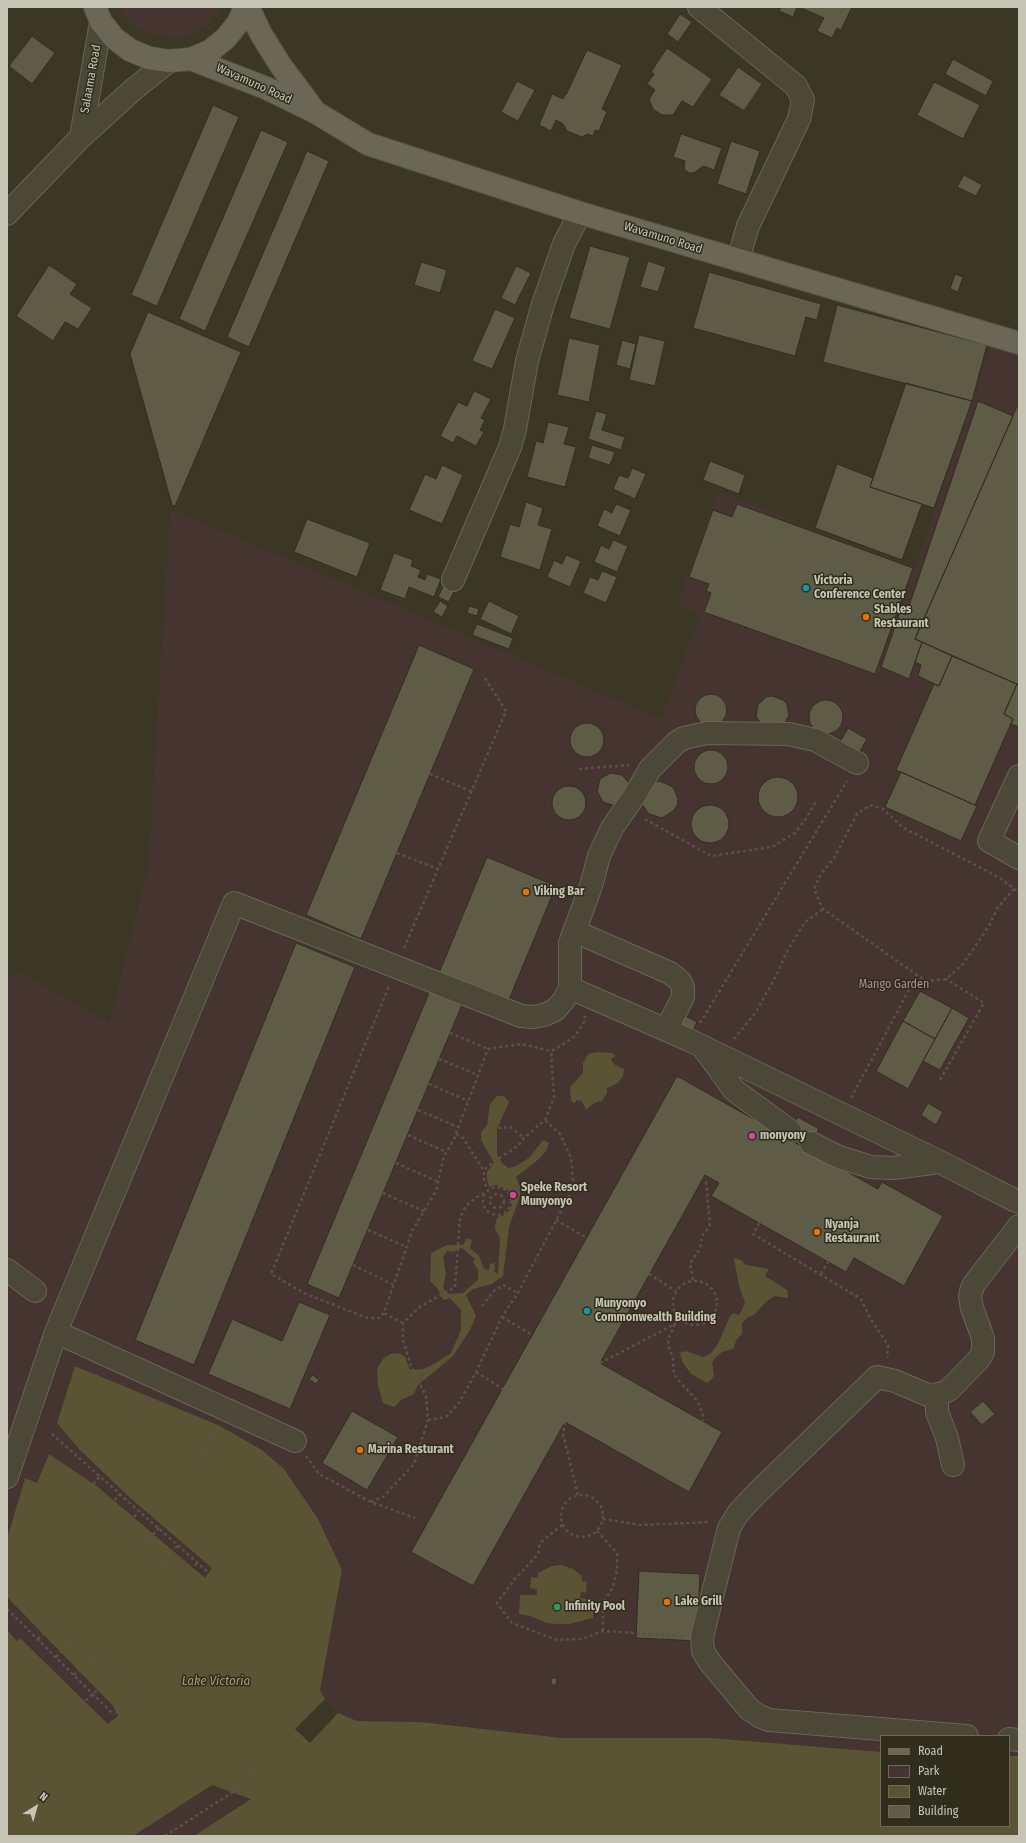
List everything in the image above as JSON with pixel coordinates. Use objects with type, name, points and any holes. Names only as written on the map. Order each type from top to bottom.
[{"type":"main road","points":[[98,14],[114,38],[130,50],[149,58],[169,61],[191,59],[210,51],[226,38],[238,23],[246,7]]},
{"type":"main road","name":"Wavamuno Road","points":[[246,7],[277,59],[315,112]]},
{"type":"main road","name":"Wavamuno Road","points":[[191,59],[266,88],[315,112],[368,144],[580,213],[1019,343]]},
{"type":"street","points":[[699,7],[796,86],[803,100],[799,119],[748,226],[738,260]]},
{"type":"street","name":"Salaama Road","points":[[81,137],[98,14]]},
{"type":"street","name":"Salaama Road","points":[[7,214],[81,137],[134,89],[169,61]]},
{"type":"street","points":[[453,580],[510,447],[515,429],[527,361],[543,304],[564,244],[580,213]]},
{"type":"street","points":[[579,992],[569,953],[574,931],[591,886],[594,871],[604,845],[650,769],[684,738],[707,733],[789,734],[804,736],[815,740],[857,763]]},
{"type":"street","points":[[991,838],[1019,776]]},
{"type":"street","points":[[991,838],[1019,849]]},
{"type":"street","points":[[991,838],[1019,858]]},
{"type":"street","points":[[7,1477],[56,1332],[234,903],[521,1016],[533,1017],[544,1015],[556,1010],[564,1000],[579,992]]},
{"type":"street","points":[[574,931],[670,973],[680,981],[683,988],[683,996],[666,1030]]},
{"type":"street","points":[[579,992],[705,1047],[844,1111],[1018,1200]]},
{"type":"street","points":[[705,1047],[734,1090],[790,1131]]},
{"type":"street","points":[[705,1047],[1018,1200]]},
{"type":"street","points":[[811,1143],[839,1158],[871,1168],[893,1168],[940,1162]]},
{"type":"street","points":[[955,1735],[769,1720],[749,1709],[709,1661],[703,1651],[702,1637],[729,1528],[735,1518],[757,1493],[877,1377],[895,1381],[925,1395],[937,1394],[950,1389],[982,1356],[983,1338],[972,1308],[970,1297],[971,1291],[974,1284],[1019,1226]]},
{"type":"street","points":[[7,1270],[36,1291]]},
{"type":"street","points":[[56,1332],[295,1441]]},
{"type":"street","points":[[937,1394],[939,1419],[948,1438],[953,1465]]},
{"type":"path","points":[[705,1047],[857,763]]},
{"type":"path","points":[[579,769],[635,765],[650,769]]},
{"type":"path","points":[[430,774],[471,791]]},
{"type":"path","points":[[645,819],[711,856],[772,847],[795,833],[807,817],[816,801]]},
{"type":"path","points":[[1014,889],[998,907],[989,926],[963,964],[946,979],[927,981],[823,909],[814,889],[821,874],[834,858],[857,814],[870,805],[883,809],[902,827],[1000,878],[1019,892]]},
{"type":"path","points":[[398,852],[438,870]]},
{"type":"path","points":[[705,1047],[756,1012],[778,972],[786,953],[805,922],[823,909]]},
{"type":"path","points":[[844,1111],[917,975]]},
{"type":"path","points":[[940,1080],[984,1003],[946,979]]},
{"type":"path","points":[[450,1033],[488,1049],[522,1044],[551,1051],[575,1036],[584,1022],[579,992]]},
{"type":"path","points":[[271,1274],[304,1293],[367,1318],[379,1318],[384,1313],[412,1231],[436,1191],[444,1156],[456,1134],[488,1049]]},
{"type":"path","points":[[484,1171],[493,1162],[519,1145],[524,1138],[545,1120],[554,1097],[551,1051]]},
{"type":"path","points":[[439,1059],[478,1075]]},
{"type":"path","points":[[429,1084],[468,1101]]},
{"type":"path","points":[[418,1110],[458,1127]]},
{"type":"path","points":[[428,1420],[446,1417],[459,1403],[476,1372],[502,1317],[518,1293],[570,1194],[573,1179],[572,1158],[560,1134],[545,1120]]},
{"type":"path","points":[[498,1128],[510,1127],[524,1138]]},
{"type":"path","points":[[456,1134],[463,1138],[484,1171],[484,1181],[492,1196]]},
{"type":"path","points":[[408,1135],[446,1152]]},
{"type":"path","points":[[396,1163],[439,1182]]},
{"type":"path","points":[[693,1280],[690,1263],[700,1248],[702,1236],[710,1226],[706,1181]]},
{"type":"path","points":[[371,1502],[383,1497],[414,1464],[428,1420],[426,1396],[412,1369],[403,1340],[403,1323],[421,1306],[455,1286],[460,1218],[466,1206],[477,1197],[488,1191],[494,1188],[500,1187],[506,1190],[511,1196],[512,1203],[504,1214],[498,1216],[491,1214],[483,1203],[484,1197],[488,1191]]},
{"type":"path","points":[[383,1193],[424,1211]]},
{"type":"path","points":[[486,1209],[493,1207],[500,1208],[505,1202],[502,1195],[497,1194],[492,1196]]},
{"type":"path","points":[[492,1196],[490,1203],[493,1207]]},
{"type":"path","points":[[556,1220],[587,1238]]},
{"type":"path","points":[[759,1223],[753,1234],[861,1299],[870,1318],[888,1345],[889,1355],[877,1377]]},
{"type":"path","points":[[368,1230],[407,1247]]},
{"type":"path","points":[[821,1274],[828,1262]]},
{"type":"path","points":[[353,1265],[394,1285]]},
{"type":"path","points":[[650,1274],[676,1291]]},
{"type":"path","points":[[693,1280],[704,1282],[716,1294],[717,1304],[714,1315],[701,1325],[696,1326],[685,1323],[677,1316],[672,1301],[676,1291],[683,1283],[693,1280]]},
{"type":"path","points":[[482,1306],[494,1291],[503,1286],[518,1293]]},
{"type":"path","points":[[384,1313],[403,1323]]},
{"type":"path","points":[[677,1316],[669,1337],[668,1345],[673,1358],[674,1375],[698,1402],[703,1415],[703,1421]]},
{"type":"path","points":[[502,1317],[532,1335]]},
{"type":"path","points":[[600,1363],[675,1324]]},
{"type":"path","points":[[476,1372],[502,1389]]},
{"type":"path","points":[[139,1418],[148,1397]]},
{"type":"path","points":[[565,1422],[563,1434],[578,1495]]},
{"type":"path","points":[[204,1457],[218,1425]]},
{"type":"path","points":[[52,1434],[209,1573]]},
{"type":"path","points":[[295,1441],[320,1474],[371,1502],[415,1518]]},
{"type":"path","points":[[82,1498],[100,1476]]},
{"type":"path","points":[[103,1514],[120,1494]]},
{"type":"path","points":[[578,1495],[586,1495],[599,1503],[603,1519],[597,1531],[592,1535],[578,1537],[572,1535],[562,1525],[560,1518],[564,1503],[578,1495]]},
{"type":"path","points":[[123,1531],[139,1510]]},
{"type":"path","points":[[603,1519],[642,1525],[704,1523],[735,1518]]},
{"type":"path","points":[[562,1525],[540,1543],[538,1554],[515,1579],[497,1603],[512,1623],[557,1640],[581,1639],[603,1631],[690,1636]]},
{"type":"path","points":[[141,1548],[159,1528]]},
{"type":"path","points":[[597,1531],[617,1553],[617,1571],[612,1588],[603,1602],[603,1631]]},
{"type":"path","points":[[160,1567],[178,1545]]},
{"type":"path","points":[[180,1585],[198,1562]]},
{"type":"path","points":[[7,1609],[115,1714],[133,1693]]},
{"type":"path","points":[[38,1639],[60,1617]]},
{"type":"path","points":[[56,1657],[78,1634]]},
{"type":"path","points":[[74,1675],[96,1654]]},
{"type":"path","points":[[59,1725],[117,1672]]},
{"type":"path","points":[[165,1836],[233,1792],[254,1770]]},
{"type":"green space","points":[[119,7],[222,7],[211,22],[200,30],[188,36],[176,38],[150,35],[139,29],[128,20]]},
{"type":"green space","name":"Speke Resort Munyonyo","points":[[991,344],[1019,353],[1019,1756],[1010,1756],[1010,1735],[880,1735],[880,1752],[712,1738],[563,1738],[421,1722],[357,1721],[338,1713],[325,1699],[320,1690],[330,1635],[218,1425],[75,1366],[57,1423],[80,1450],[129,1497],[213,1568],[205,1578],[98,1487],[49,1454],[37,1483],[25,1479],[7,1539],[7,978],[19,971],[109,1023],[148,865],[170,509],[661,719],[700,615],[677,606],[718,491],[915,568]]},
{"type":"green space","points":[[7,1597],[113,1706],[118,1716],[115,1720],[109,1724],[103,1719],[20,1638],[17,1641],[7,1630]]},
{"type":"green space","points":[[212,1785],[252,1799],[194,1836],[133,1836]]},
{"type":"water","points":[[596,1052],[612,1053],[616,1056],[611,1060],[615,1065],[624,1069],[623,1076],[618,1083],[607,1088],[607,1093],[601,1102],[599,1101],[593,1104],[586,1110],[582,1101],[577,1100],[574,1103],[571,1101],[570,1087],[583,1073],[583,1063],[588,1054]]},
{"type":"water","points":[[497,1096],[504,1096],[509,1102],[497,1129],[497,1154],[502,1163],[508,1168],[516,1166],[529,1158],[543,1140],[549,1143],[546,1151],[539,1159],[516,1177],[520,1187],[520,1196],[509,1227],[503,1276],[492,1284],[473,1289],[466,1295],[476,1316],[470,1330],[453,1356],[418,1385],[414,1394],[401,1400],[394,1407],[383,1403],[378,1386],[377,1369],[383,1359],[390,1354],[399,1353],[405,1357],[410,1370],[423,1369],[436,1363],[451,1353],[461,1330],[461,1310],[450,1298],[443,1300],[437,1288],[430,1281],[431,1253],[447,1245],[463,1245],[467,1238],[472,1240],[470,1248],[479,1256],[484,1269],[489,1270],[490,1264],[495,1263],[494,1272],[498,1274],[500,1238],[495,1228],[496,1221],[498,1217],[504,1215],[510,1210],[512,1204],[511,1195],[507,1189],[496,1185],[489,1187],[487,1179],[487,1172],[494,1163],[481,1140],[481,1133],[487,1125],[490,1104]],"holes":[[[462,1248],[475,1259],[473,1262],[478,1270],[478,1280],[463,1293],[448,1294],[443,1288],[446,1274],[443,1257],[447,1251],[455,1252],[456,1249]]]},
{"type":"water","points":[[734,1258],[741,1260],[746,1265],[769,1269],[765,1276],[787,1290],[788,1298],[775,1296],[767,1301],[754,1315],[748,1317],[742,1323],[742,1334],[737,1339],[733,1349],[722,1352],[712,1363],[714,1375],[707,1383],[691,1374],[683,1363],[680,1353],[685,1351],[704,1357],[711,1353],[718,1344],[729,1318],[733,1313],[739,1315],[742,1310],[745,1302],[739,1286]]},
{"type":"water","name":"Lake Victoria","points":[[75,1366],[218,1425],[262,1450],[284,1469],[318,1519],[342,1570],[320,1690],[325,1699],[338,1713],[357,1721],[421,1722],[563,1738],[712,1738],[880,1752],[880,1827],[1010,1827],[1010,1756],[1019,1756],[1019,1836],[194,1836],[251,1799],[212,1785],[133,1836],[7,1836],[7,1630],[17,1641],[20,1638],[108,1724],[118,1716],[113,1706],[7,1597],[7,1539],[25,1478],[37,1483],[49,1454],[98,1487],[205,1578],[212,1568],[129,1497],[80,1450],[57,1423]]},
{"type":"water","points":[[562,1565],[573,1569],[582,1576],[582,1581],[587,1582],[586,1593],[581,1592],[580,1598],[594,1600],[593,1618],[569,1624],[557,1624],[547,1623],[530,1616],[519,1614],[520,1595],[537,1595],[537,1589],[530,1588],[531,1577],[537,1578],[538,1573],[552,1566]]},
{"type":"pier","points":[[325,1699],[338,1713],[310,1743],[295,1729]]},
{"type":"building","points":[[781,7],[797,7],[793,17],[779,11]]},
{"type":"building","points":[[799,7],[852,7],[841,30],[837,28],[832,38],[817,31],[824,18]]},
{"type":"building","points":[[680,14],[692,22],[678,42],[667,34]]},
{"type":"building","points":[[32,36],[55,53],[32,84],[9,66]]},
{"type":"building","points":[[667,48],[712,79],[693,107],[682,101],[673,115],[662,115],[653,109],[649,99],[655,90],[647,84],[654,74],[651,72]]},
{"type":"building","points":[[587,50],[622,65],[602,109],[607,112],[599,131],[595,130],[593,136],[588,134],[582,137],[567,131],[563,124],[556,120],[551,131],[539,125],[552,94],[563,99],[565,94],[566,95]]},
{"type":"building","points":[[953,59],[993,81],[986,96],[945,74]]},
{"type":"building","points":[[738,67],[762,84],[744,111],[719,95]]},
{"type":"building","points":[[517,81],[535,90],[518,121],[501,112]]},
{"type":"building","points":[[934,82],[980,105],[963,139],[917,115]]},
{"type":"building","points":[[213,105],[239,117],[157,306],[131,295]]},
{"type":"building","points":[[261,130],[288,142],[205,331],[179,319]]},
{"type":"building","points":[[681,134],[722,148],[714,170],[703,166],[694,173],[689,173],[684,169],[685,161],[673,157]]},
{"type":"building","points":[[731,141],[760,151],[746,194],[717,184]]},
{"type":"building","points":[[307,151],[329,161],[249,347],[227,337]]},
{"type":"building","points":[[964,175],[982,185],[976,196],[957,187]]},
{"type":"building","points":[[590,246],[630,257],[610,329],[569,318]]},
{"type":"building","points":[[648,261],[666,267],[658,292],[640,287]]},
{"type":"building","points":[[421,262],[447,270],[440,293],[414,285]]},
{"type":"building","points":[[49,265],[77,284],[70,294],[92,308],[78,329],[65,322],[53,341],[16,316]]},
{"type":"building","points":[[516,266],[531,273],[515,305],[501,298]]},
{"type":"building","points":[[709,272],[821,304],[817,320],[806,317],[795,356],[693,328]]},
{"type":"building","points":[[955,274],[963,277],[958,292],[950,289]]},
{"type":"building","points":[[837,305],[987,345],[972,401],[823,362]]},
{"type":"building","points":[[495,309],[515,318],[492,369],[472,361]]},
{"type":"building","points":[[148,312],[241,352],[175,506],[172,505],[130,354]]},
{"type":"building","points":[[639,335],[665,341],[655,386],[629,380]]},
{"type":"building","points":[[569,338],[600,345],[589,402],[557,395]]},
{"type":"building","points":[[622,340],[636,344],[630,369],[616,365]]},
{"type":"building","points":[[906,383],[972,401],[934,508],[870,487]]},
{"type":"building","points":[[474,391],[491,399],[481,418],[485,420],[480,430],[484,432],[476,446],[457,436],[453,443],[440,436],[458,402],[467,406]]},
{"type":"building","points":[[978,401],[1013,416],[915,639],[922,642],[909,679],[881,667],[900,612],[906,615]]},
{"type":"building","points":[[1019,402],[1019,685],[915,639]]},
{"type":"building","points":[[596,411],[607,414],[602,430],[625,437],[621,450],[588,439]]},
{"type":"building","points":[[548,422],[569,427],[564,444],[576,447],[565,487],[527,477],[536,441],[543,443]]},
{"type":"building","points":[[592,445],[615,452],[610,465],[588,458]]},
{"type":"building","points":[[710,461],[745,475],[739,494],[703,480]]},
{"type":"building","points":[[837,464],[873,478],[870,487],[922,504],[902,560],[815,528]]},
{"type":"building","points":[[442,465],[463,475],[442,524],[409,510],[425,474],[436,479]]},
{"type":"building","points":[[632,468],[646,474],[635,499],[613,489],[619,475],[628,478]]},
{"type":"building","points":[[526,502],[543,508],[538,525],[552,529],[540,570],[500,557],[510,524],[519,527]]},
{"type":"building","points":[[616,504],[631,510],[620,536],[597,526],[604,509],[612,513]]},
{"type":"building","name":"Victoria Conference Center","points":[[737,504],[913,568],[875,674],[704,612],[711,593],[706,591],[709,584],[689,577],[713,510],[732,517]]},
{"type":"building","points":[[307,519],[370,543],[357,577],[294,552]]},
{"type":"building","points":[[613,540],[628,546],[617,572],[594,562],[601,545],[609,549]]},
{"type":"building","points":[[394,553],[413,560],[411,566],[421,570],[418,577],[425,580],[427,574],[441,579],[434,597],[409,587],[405,599],[380,590]]},
{"type":"building","points":[[566,555],[581,561],[570,587],[547,577],[554,560],[562,564]]},
{"type":"building","points":[[602,571],[617,577],[606,603],[583,593],[590,577],[598,580]]},
{"type":"building","points":[[443,587],[454,591],[449,602],[438,597]]},
{"type":"building","points":[[440,601],[448,606],[442,617],[433,612]]},
{"type":"building","points":[[489,601],[519,616],[511,634],[480,619]]},
{"type":"building","points":[[469,606],[479,609],[477,616],[467,613]]},
{"type":"building","points":[[477,624],[513,638],[509,649],[472,635]]},
{"type":"building","points":[[922,642],[952,656],[939,686],[918,676],[921,665],[915,662]]},
{"type":"building","points":[[419,645],[474,669],[361,939],[306,915]]},
{"type":"building","points":[[952,656],[1017,684],[1004,714],[1013,719],[975,805],[896,770],[934,684],[939,686]]},
{"type":"building","points":[[1017,684],[1019,685],[1019,727],[1011,724],[1013,719],[1004,714]]},
{"type":"building","points":[[708,694],[714,694],[723,698],[727,710],[723,722],[714,726],[708,726],[699,722],[695,713],[695,707],[699,698]]},
{"type":"building","points":[[772,696],[783,700],[787,704],[789,715],[784,725],[762,726],[756,716],[758,705],[766,697]]},
{"type":"building","points":[[829,700],[838,705],[842,710],[842,724],[838,729],[833,733],[823,734],[819,733],[810,724],[809,714],[810,710],[819,701]]},
{"type":"building","points":[[587,723],[599,728],[604,740],[599,752],[587,757],[575,752],[570,740],[575,728]]},
{"type":"building","points":[[848,728],[867,739],[856,758],[837,747]]},
{"type":"building","points":[[711,750],[723,755],[728,767],[723,779],[711,784],[699,779],[694,767],[699,755]]},
{"type":"building","points":[[901,772],[977,806],[961,841],[885,807]]},
{"type":"building","points":[[610,773],[622,775],[630,784],[615,806],[603,802],[597,791],[600,779]]},
{"type":"building","points":[[782,777],[789,780],[795,786],[798,797],[797,805],[789,814],[782,817],[774,817],[767,814],[759,805],[758,793],[761,786],[770,778]]},
{"type":"building","points":[[660,781],[673,787],[678,799],[677,806],[673,811],[662,818],[649,814],[641,803],[654,782]]},
{"type":"building","points":[[569,786],[581,791],[586,803],[581,815],[569,820],[557,815],[552,803],[557,791]]},
{"type":"building","points":[[710,805],[720,808],[726,814],[729,824],[726,834],[720,840],[710,843],[700,840],[694,834],[691,824],[694,814],[700,808]]},
{"type":"building","points":[[487,857],[556,886],[508,1002],[439,973]]},
{"type":"building","points":[[296,943],[355,967],[194,1365],[135,1340]]},
{"type":"building","points":[[432,986],[464,1000],[339,1298],[307,1284]]},
{"type":"building","points":[[920,991],[952,1008],[935,1039],[903,1021]]},
{"type":"building","points":[[952,1008],[969,1018],[940,1070],[923,1061]]},
{"type":"building","points":[[678,1012],[697,1022],[690,1037],[670,1027]]},
{"type":"building","points":[[903,1021],[935,1039],[908,1089],[876,1071]]},
{"type":"building","name":"Munyonyo Commonwealth Building","points":[[677,1076],[878,1189],[882,1182],[943,1216],[904,1286],[854,1258],[846,1272],[711,1196],[719,1183],[705,1175],[600,1363],[722,1432],[689,1492],[565,1422],[473,1586],[411,1552]]},
{"type":"building","points":[[928,1103],[943,1112],[936,1125],[921,1115]]},
{"type":"building","points":[[798,1117],[819,1129],[808,1149],[786,1138]]},
{"type":"building","points":[[299,1302],[330,1315],[290,1409],[208,1374],[232,1319],[282,1341]]},
{"type":"building","points":[[313,1375],[319,1380],[316,1384],[309,1379]]},
{"type":"building","points":[[983,1401],[995,1414],[982,1425],[970,1412]]},
{"type":"building","name":"Marina Resturant","points":[[352,1411],[398,1437],[367,1490],[322,1463]]},
{"type":"building","points":[[639,1571],[700,1574],[697,1641],[636,1638]]},
{"type":"building","points":[[551,1678],[557,1678],[556,1685],[551,1685]]},
{"type":"place","name":"Victoria Conference Center","points":[[806,588]]},
{"type":"place","name":"Stables Restaurant","points":[[866,617]]},
{"type":"place","name":"Viking Bar","points":[[526,892]]},
{"type":"place","name":"monyony","points":[[752,1136]]},
{"type":"place","name":"Speke Resort Munyonyo","points":[[513,1195]]},
{"type":"place","name":"Nyanja Restaurant","points":[[817,1232]]},
{"type":"place","name":"Munyonyo Commonwealth Building","points":[[587,1311]]},
{"type":"place","name":"Marina Resturant","points":[[360,1450]]},
{"type":"place","name":"Lake Grill","points":[[667,1602]]},
{"type":"place","name":"Infinity Pool","points":[[557,1607]]},
{"type":"park label","name":"Mango Garden","points":[[894,985]]}]
